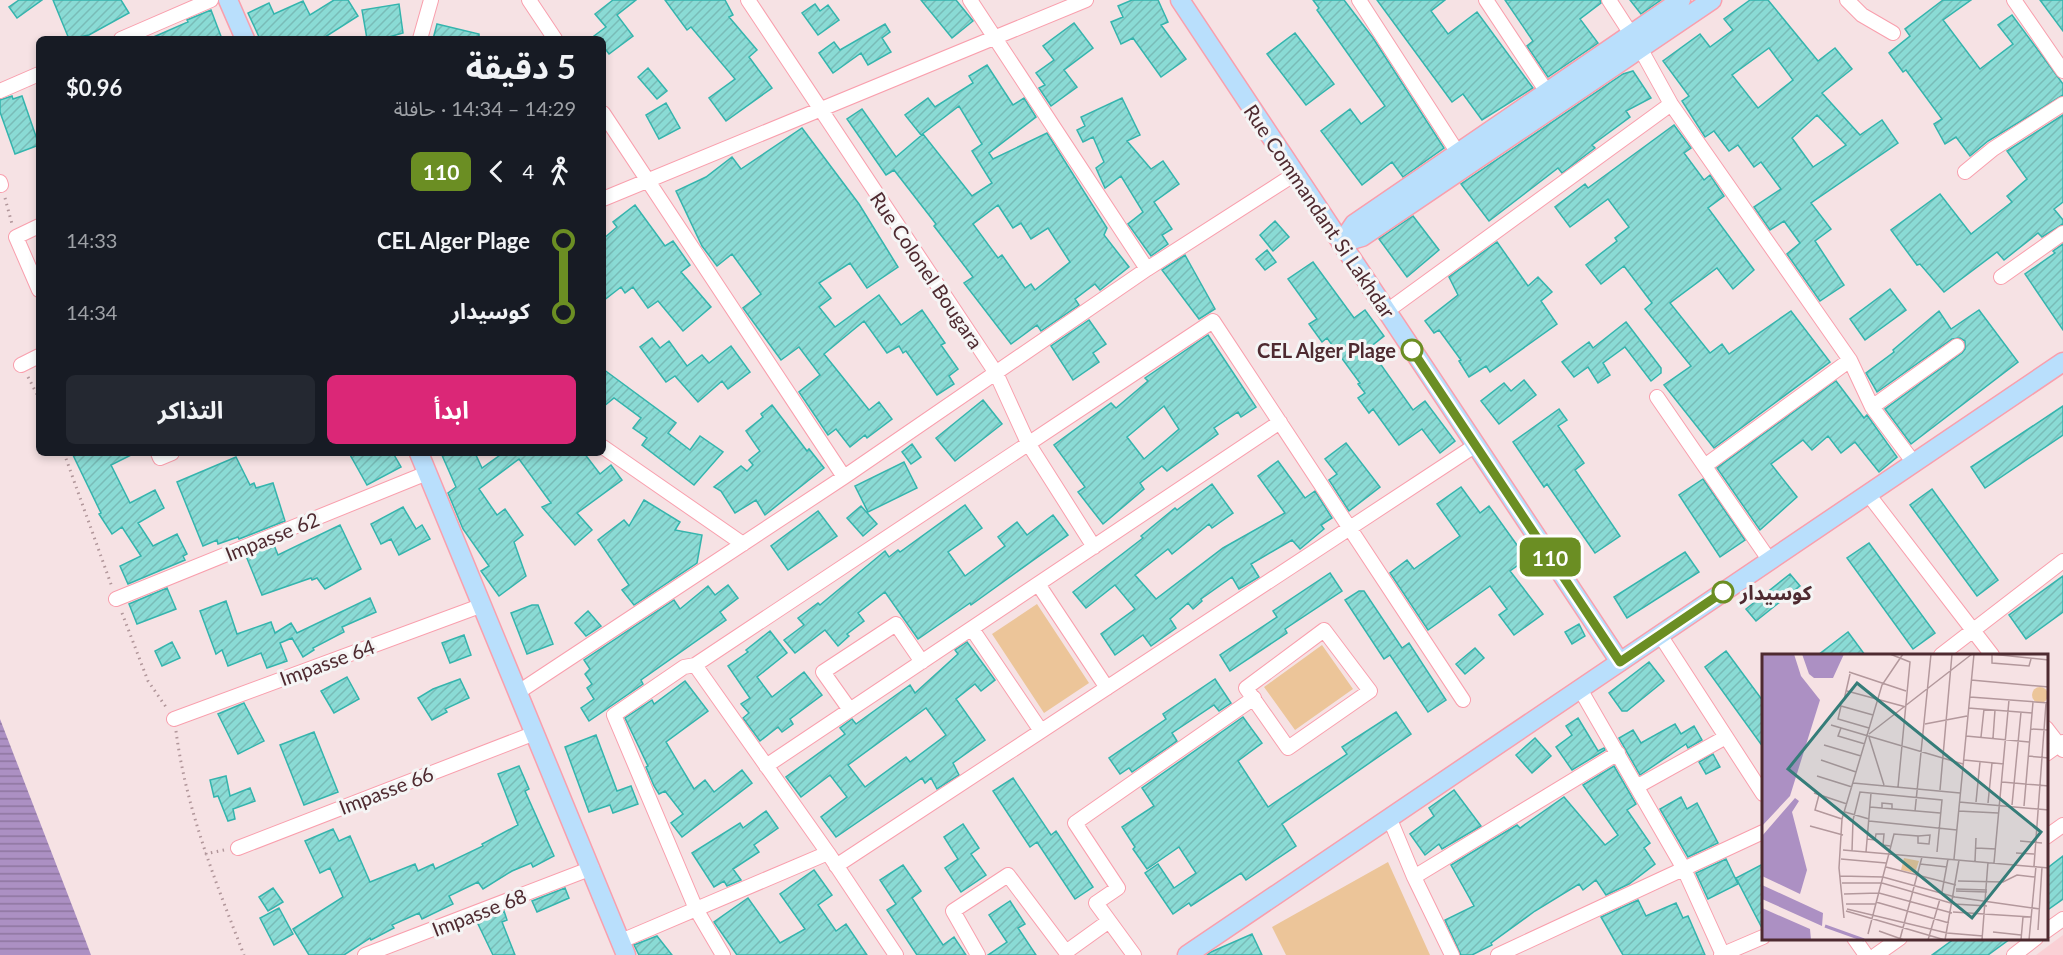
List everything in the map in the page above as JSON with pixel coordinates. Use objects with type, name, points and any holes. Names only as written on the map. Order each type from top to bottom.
[{"type":"main road","points":[[228,0],[244,36]]},
{"type":"main road","name":"Rue Commandant Si Lakhdar","points":[[1180,0],[1620,662]]},
{"type":"main road","points":[[1341,243],[1362,237],[1636,41],[1681,0]]},
{"type":"main road","points":[[1341,243],[1354,224],[1547,92],[1712,0]]},
{"type":"main road","points":[[1187,955],[2063,362]]},
{"type":"main road","points":[[420,456],[480,606],[592,868],[623,948]]},
{"type":"street","points":[[128,36],[211,0]]},
{"type":"street","points":[[421,36],[431,0]]},
{"type":"street","points":[[529,0],[553,36]]},
{"type":"street","name":"Rue Colonel Bougara","points":[[748,0],[996,373],[1028,443],[1094,547]]},
{"type":"street","points":[[970,0],[1148,269]]},
{"type":"street","points":[[606,199],[1086,0]]},
{"type":"street","points":[[1359,0],[1458,153]]},
{"type":"street","points":[[1486,0],[1547,92]]},
{"type":"street","points":[[1609,0],[1636,41],[1671,104],[1850,360],[1872,407],[1914,463]]},
{"type":"street","points":[[1847,0],[1862,15],[1893,33]]},
{"type":"street","points":[[2014,0],[2063,71]]},
{"type":"street","points":[[0,91],[36,76]]},
{"type":"street","points":[[1387,311],[1671,104]]},
{"type":"street","points":[[1965,172],[1993,149],[2063,104]]},
{"type":"street","points":[[606,118],[844,477]]},
{"type":"street","points":[[518,693],[844,477],[1148,269],[1295,174]]},
{"type":"street","points":[[36,227],[16,237],[36,283]]},
{"type":"street","points":[[2001,277],[2063,233]]},
{"type":"street","points":[[723,955],[696,909],[614,715],[684,667],[695,665],[1214,321],[1463,700]]},
{"type":"street","points":[[1872,407],[1958,346]]},
{"type":"street","points":[[21,365],[36,358]]},
{"type":"street","points":[[1706,465],[1850,360]]},
{"type":"street","points":[[1657,396],[1770,561]]},
{"type":"street","points":[[766,766],[1280,422]]},
{"type":"street","points":[[836,866],[1476,445]]},
{"type":"street","points":[[606,449],[743,544]]},
{"type":"street","name":"Impasse 62","points":[[116,599],[427,473]]},
{"type":"street","points":[[1868,494],[1991,654]]},
{"type":"street","points":[[1942,654],[2063,561]]},
{"type":"street","points":[[1038,584],[1107,688]]},
{"type":"street","name":"Impasse 64","points":[[174,719],[480,606]]},
{"type":"street","points":[[850,710],[823,672],[896,624],[922,662]]},
{"type":"street","points":[[972,628],[1041,731]]},
{"type":"street","points":[[1324,630],[1370,691],[1288,748],[1254,698],[1246,688],[1324,630]]},
{"type":"street","points":[[1660,635],[1762,789]]},
{"type":"street","points":[[695,665],[828,853],[896,955]]},
{"type":"street","points":[[1580,689],[1684,869],[1722,955],[1762,937]]},
{"type":"street","points":[[1134,955],[1096,903],[1118,888],[1075,823],[1254,698]]},
{"type":"street","points":[[2048,730],[2062,746],[2048,753]]},
{"type":"street","name":"Impasse 66","points":[[238,848],[535,733]]},
{"type":"street","points":[[1638,786],[1726,737]]},
{"type":"street","points":[[1414,877],[1618,753]]},
{"type":"street","points":[[1389,818],[1414,877],[1452,955]]},
{"type":"street","points":[[2048,836],[2063,825]]},
{"type":"street","points":[[1498,955],[1762,832]]},
{"type":"street","points":[[623,948],[696,909],[828,853]]},
{"type":"street","name":"Impasse 68","points":[[365,955],[592,868]]},
{"type":"street","points":[[978,955],[953,911],[1008,875],[1066,952],[1109,921]]},
{"type":"street","points":[[2048,930],[2063,919]]},
{"type":"street","points":[[1855,940],[1866,955]]},
{"type":"street","points":[[1876,955],[1898,940]]},
{"type":"street","points":[[2014,955],[2035,940]]},
{"type":"path","points":[[1,183],[16,237]]},
{"type":"path","points":[[21,365],[36,392]]},
{"type":"path","points":[[65,456],[148,681],[174,719],[179,756],[205,854],[244,955]]},
{"type":"path","points":[[205,854],[238,848]]},
{"type":"shaded area","points":[[1037,604],[1089,683],[1044,713],[992,634]]},
{"type":"shaded area","points":[[1322,645],[1353,689],[1295,730],[1264,687]]},
{"type":"shaded area","points":[[0,719],[85,939],[91,955],[0,955]]},
{"type":"shaded area","points":[[1388,862],[1430,955],[1286,955],[1272,927]]},
{"type":"shaded area","points":[[2063,935],[2063,955],[2036,955]]},
{"type":"building","points":[[19,0],[42,0],[17,18],[9,7]]},
{"type":"building","points":[[53,0],[121,0],[129,13],[89,35],[68,36]]},
{"type":"building","points":[[334,0],[348,0],[358,16],[327,36],[259,36],[248,13],[269,3],[274,14],[303,1],[310,15]]},
{"type":"building","points":[[613,0],[636,0],[617,15],[633,36],[609,54],[606,50],[606,36],[594,36],[606,27],[595,14]]},
{"type":"building","points":[[665,0],[725,0],[733,15],[729,17],[757,50],[749,57],[772,88],[726,121],[709,98],[735,79],[691,27],[687,30]]},
{"type":"building","points":[[921,0],[956,0],[973,21],[952,38]]},
{"type":"building","points":[[1132,0],[1158,0],[1168,22],[1161,25],[1186,59],[1161,77],[1133,38],[1121,44],[1111,22],[1123,17],[1118,6]]},
{"type":"building","points":[[1313,0],[1344,0],[1373,38],[1444,148],[1403,177],[1392,162],[1362,185],[1321,131],[1350,109],[1361,124],[1385,106],[1317,10],[1319,8]]},
{"type":"building","points":[[1377,0],[1445,0],[1431,11],[1448,34],[1477,12],[1533,88],[1482,120],[1463,94],[1452,102]]},
{"type":"building","points":[[1505,0],[1600,0],[1601,3],[1580,19],[1598,43],[1548,77],[1527,46],[1533,41]]},
{"type":"building","points":[[1630,0],[1661,0],[1641,14]]},
{"type":"building","points":[[1750,0],[1768,0],[1818,61],[1835,48],[1852,69],[1822,93],[1860,135],[1882,120],[1898,143],[1811,203],[1831,229],[1815,241],[1844,285],[1820,301],[1787,254],[1800,243],[1784,221],[1770,230],[1754,207],[1781,189],[1761,162],[1754,167],[1738,145],[1729,151],[1714,131],[1705,137],[1682,101],[1689,96],[1663,61],[1700,34],[1710,47],[1733,30],[1724,19]],"holes":[[[1769,48],[1793,80],[1758,108],[1732,75]],[[1817,115],[1846,145],[1813,167],[1792,138]]]},
{"type":"building","points":[[1943,0],[1971,0],[1943,20],[1980,69],[2013,44],[1998,25],[2012,15],[2063,84],[2063,95],[1988,141],[1970,156],[1956,137],[1945,144],[1934,124],[1942,119],[1906,70],[1903,72],[1889,53],[1910,36],[1905,29]]},
{"type":"building","points":[[2040,0],[2063,0],[2063,31]]},
{"type":"building","points":[[399,4],[403,33],[392,36],[366,36],[362,10]]},
{"type":"building","points":[[815,4],[820,11],[828,5],[839,20],[818,35],[802,13]]},
{"type":"building","points":[[211,10],[221,36],[156,36],[188,22],[187,20]]},
{"type":"building","points":[[1074,23],[1093,48],[1064,70],[1077,87],[1051,106],[1039,88],[1045,85],[1036,73],[1054,60],[1043,46]]},
{"type":"building","points":[[437,24],[479,34],[479,36],[434,36]]},
{"type":"building","points":[[885,24],[890,32],[882,38],[891,52],[868,65],[861,53],[833,73],[819,53],[834,42],[840,50]]},
{"type":"building","points":[[1295,33],[1334,84],[1306,105],[1267,54]]},
{"type":"building","points":[[987,65],[1013,105],[1024,98],[1036,117],[989,153],[993,159],[1047,133],[1107,228],[1104,235],[1129,267],[1100,290],[1095,284],[1075,299],[1079,305],[1041,331],[1037,325],[1011,344],[964,283],[973,277],[934,226],[936,224],[894,170],[886,175],[847,119],[862,109],[896,157],[923,134],[972,196],[992,183],[972,151],[982,144],[959,106],[921,135],[905,115],[928,98],[935,107],[973,83],[969,76]],"holes":[[[998,205],[1013,228],[1021,223],[1031,239],[1048,228],[1070,262],[1035,290],[1031,284],[1025,288],[1002,255],[998,258],[973,224]]]},
{"type":"building","points":[[648,68],[667,91],[657,99],[638,77]]},
{"type":"building","points":[[1633,71],[1651,98],[1626,111],[1630,117],[1592,145],[1595,148],[1562,173],[1558,168],[1489,221],[1461,184],[1623,74]]},
{"type":"building","points":[[22,96],[36,136],[36,146],[15,154],[0,112],[0,100]]},
{"type":"building","points":[[1122,98],[1140,135],[1127,141],[1151,169],[1163,161],[1179,184],[1154,202],[1172,229],[1162,235],[1168,244],[1151,256],[1128,224],[1143,212],[1121,176],[1105,188],[1096,168],[1104,162],[1093,137],[1083,142],[1077,130],[1085,126],[1081,117]]},
{"type":"building","points":[[666,103],[680,128],[659,139],[646,115]]},
{"type":"building","points":[[2063,115],[2063,202],[2054,209],[2063,220],[2063,224],[2042,237],[2038,233],[2004,260],[1997,252],[1944,292],[1920,264],[1917,265],[1891,230],[1940,194],[1971,234],[2012,202],[2007,196],[2027,179],[2007,151]]},
{"type":"building","points":[[1674,125],[1691,148],[1684,153],[1704,180],[1710,175],[1724,196],[1708,208],[1754,270],[1733,289],[1717,268],[1670,303],[1710,353],[1722,344],[1729,354],[1791,311],[1830,362],[1714,448],[1664,385],[1691,366],[1645,309],[1652,303],[1624,266],[1601,284],[1586,265],[1617,241],[1615,238],[1629,227],[1608,199],[1570,227],[1555,207],[1585,184],[1588,188]]},
{"type":"building","points":[[802,128],[859,204],[898,267],[867,288],[850,263],[819,283],[831,298],[819,307],[835,327],[879,295],[901,325],[922,310],[945,343],[941,345],[958,369],[949,376],[954,384],[937,395],[906,351],[903,353],[899,346],[887,353],[864,321],[824,354],[869,410],[879,402],[892,419],[867,438],[865,435],[850,447],[836,429],[828,435],[799,392],[820,375],[799,347],[781,360],[743,308],[761,294],[732,254],[717,266],[702,246],[676,191],[706,177],[732,157],[741,169]]},
{"type":"building","points":[[635,205],[665,246],[673,241],[690,265],[681,272],[711,307],[683,331],[658,301],[648,308],[633,287],[625,293],[621,287],[606,299],[606,236],[617,227],[613,222]]},
{"type":"building","points":[[1413,216],[1439,250],[1407,277],[1379,239]]},
{"type":"building","points":[[1275,221],[1289,237],[1273,251],[1260,235]]},
{"type":"building","points":[[1497,242],[1528,286],[1538,277],[1552,292],[1541,301],[1557,324],[1490,372],[1486,366],[1469,377],[1459,361],[1461,360],[1439,330],[1434,333],[1425,321],[1458,295],[1449,277]]},
{"type":"building","points":[[2063,244],[2063,330],[2025,274],[2055,253],[2053,251]]},
{"type":"building","points":[[1267,250],[1276,262],[1265,270],[1256,259]]},
{"type":"building","points":[[1185,255],[1215,309],[1199,319],[1162,270]]},
{"type":"building","points":[[1313,262],[1354,318],[1365,310],[1384,336],[1369,348],[1413,410],[1425,401],[1455,441],[1440,453],[1422,429],[1399,445],[1373,409],[1369,413],[1358,398],[1365,393],[1358,384],[1360,383],[1327,338],[1322,342],[1309,324],[1317,319],[1288,279]]},
{"type":"building","points":[[1890,289],[1906,310],[1865,340],[1850,319]]},
{"type":"building","points":[[1979,310],[2018,362],[1911,444],[1885,409],[1962,353],[1965,349],[1965,341],[1960,338],[1952,339],[1877,392],[1866,373],[1894,352],[1893,350],[1939,311],[1951,329]]},
{"type":"building","points":[[1089,320],[1106,344],[1093,353],[1099,362],[1073,380],[1051,346]]},
{"type":"building","points":[[1626,322],[1661,368],[1661,373],[1651,381],[1625,347],[1603,363],[1610,375],[1598,383],[1588,367],[1574,377],[1562,362],[1589,342],[1593,348]]},
{"type":"building","points":[[1208,335],[1256,407],[1241,417],[1238,412],[1214,428],[1218,434],[1167,471],[1162,466],[1140,483],[1144,489],[1103,524],[1078,492],[1085,487],[1054,445],[1111,403],[1116,408],[1148,381],[1145,378]],"holes":[[[1164,406],[1179,429],[1144,459],[1127,437]]]},
{"type":"building","points":[[652,338],[660,348],[669,341],[687,366],[702,355],[709,363],[731,346],[750,372],[728,389],[722,381],[698,402],[675,376],[666,382],[640,347]]},
{"type":"building","points":[[606,371],[676,423],[668,433],[690,450],[700,436],[723,452],[694,485],[642,445],[647,438],[633,428],[641,418],[614,398],[606,405]]},
{"type":"building","points":[[1524,380],[1536,395],[1499,424],[1481,401],[1504,383],[1511,391]]},
{"type":"building","points":[[1836,381],[1864,418],[1867,415],[1897,457],[1879,472],[1855,442],[1841,453],[1828,436],[1812,450],[1803,440],[1771,464],[1797,497],[1760,530],[1717,468]]},
{"type":"building","points":[[983,400],[1002,424],[955,461],[936,438]]},
{"type":"building","points":[[772,405],[807,451],[809,449],[824,468],[765,515],[756,500],[735,513],[721,491],[714,487],[741,466],[747,471],[753,465],[749,460],[760,451],[746,431],[763,417],[761,414]]},
{"type":"building","points":[[2063,406],[2063,435],[1985,488],[1971,467]]},
{"type":"building","points":[[1559,409],[1567,420],[1558,426],[1584,463],[1575,470],[1620,536],[1595,553],[1547,484],[1544,487],[1513,442]]},
{"type":"building","points":[[1346,443],[1380,487],[1349,511],[1329,480],[1337,474],[1325,459]]},
{"type":"building","points":[[912,444],[921,457],[911,464],[902,452]]},
{"type":"building","points":[[73,456],[129,456],[111,465],[130,503],[155,490],[164,508],[138,523],[153,546],[177,534],[187,554],[183,556],[185,560],[128,584],[120,566],[141,556],[122,527],[112,534],[99,514],[101,513]]},
{"type":"building","points":[[351,456],[395,456],[401,467],[367,485]]},
{"type":"building","points":[[442,456],[476,456],[482,468],[499,456],[586,456],[600,474],[611,465],[622,480],[577,513],[592,530],[575,545],[542,507],[551,503],[519,459],[479,489],[497,515],[505,509],[523,535],[514,542],[526,576],[499,596],[481,571],[489,566],[463,529],[448,493],[456,487]]},
{"type":"building","points":[[236,457],[250,485],[254,483],[256,488],[273,483],[285,521],[239,539],[238,537],[218,544],[217,540],[203,546],[177,482]]},
{"type":"building","points":[[1278,461],[1305,498],[1315,491],[1332,518],[1321,525],[1324,529],[1300,549],[1292,540],[1251,564],[1259,577],[1239,589],[1232,577],[1201,599],[1202,601],[1193,609],[1188,603],[1170,619],[1176,628],[1151,646],[1143,635],[1115,655],[1101,634],[1135,609],[1115,585],[1086,608],[1073,592],[1143,538],[1141,536],[1175,508],[1177,510],[1212,484],[1233,513],[1212,528],[1209,524],[1172,554],[1168,549],[1135,575],[1156,599],[1223,548],[1285,513],[1258,476]]},
{"type":"building","points":[[904,462],[917,488],[868,512],[855,486]]},
{"type":"building","points":[[1703,479],[1745,540],[1720,557],[1679,495]]},
{"type":"building","points":[[1461,487],[1480,513],[1489,506],[1527,559],[1510,571],[1543,614],[1514,635],[1499,615],[1507,609],[1490,586],[1428,630],[1390,573],[1407,560],[1414,569],[1460,536],[1437,504]]},
{"type":"building","points":[[1932,489],[1998,580],[1977,596],[1910,505]]},
{"type":"building","points":[[644,500],[680,522],[675,530],[702,535],[697,563],[634,605],[622,590],[629,585],[598,540],[624,520],[629,526]]},
{"type":"building","points":[[965,505],[982,528],[948,552],[965,576],[1005,546],[998,537],[1017,522],[1027,535],[1053,515],[1068,535],[971,605],[970,603],[918,639],[885,592],[858,613],[864,621],[847,634],[849,636],[838,646],[825,630],[795,653],[784,640],[804,625],[798,618],[818,603],[820,605],[885,551],[889,557],[898,550],[900,552]]},
{"type":"building","points":[[861,506],[877,524],[863,536],[847,518]]},
{"type":"building","points":[[403,507],[416,529],[422,525],[430,539],[399,555],[391,539],[381,544],[371,524]]},
{"type":"building","points":[[818,511],[837,536],[788,570],[771,546]]},
{"type":"building","points":[[340,525],[361,569],[325,589],[317,578],[312,580],[311,578],[262,595],[246,556],[274,545],[278,555]]},
{"type":"building","points":[[1869,543],[1935,633],[1913,649],[1847,558]]},
{"type":"building","points":[[1685,552],[1699,572],[1627,618],[1614,597]]},
{"type":"building","points":[[1330,573],[1342,591],[1285,629],[1287,633],[1230,671],[1220,655],[1277,617],[1273,611]]},
{"type":"building","points":[[1790,574],[1800,586],[1756,621],[1746,609]]},
{"type":"building","points":[[2063,576],[2063,612],[2026,639],[2009,615]]},
{"type":"building","points":[[728,585],[738,598],[720,612],[726,620],[641,680],[643,684],[589,721],[581,708],[594,699],[587,688],[592,684],[585,674],[590,669],[584,660],[674,600],[680,609],[708,586],[715,595]]},
{"type":"building","points":[[167,588],[176,609],[137,624],[129,604]]},
{"type":"building","points":[[1359,591],[1364,591],[1402,648],[1409,643],[1446,700],[1428,712],[1390,655],[1384,659],[1345,600]]},
{"type":"building","points":[[370,598],[376,612],[342,627],[344,632],[313,648],[314,650],[303,657],[292,638],[280,643],[287,661],[267,668],[261,653],[228,666],[222,650],[216,654],[200,611],[226,601],[237,634],[271,622],[275,633],[291,623],[297,633]]},
{"type":"building","points":[[538,605],[553,644],[527,654],[511,613]]},
{"type":"building","points":[[588,611],[601,626],[586,636],[575,623]]},
{"type":"building","points":[[1579,624],[1585,636],[1572,644],[1565,632]]},
{"type":"building","points":[[770,631],[787,653],[757,677],[772,697],[804,672],[822,695],[790,719],[793,724],[782,732],[778,727],[760,741],[743,718],[749,713],[741,704],[750,698],[728,666],[748,652],[746,650]]},
{"type":"building","points":[[1848,632],[1864,654],[1819,654]]},
{"type":"building","points":[[464,635],[471,655],[450,663],[442,643]]},
{"type":"building","points":[[172,642],[180,658],[162,666],[155,651]]},
{"type":"building","points":[[967,642],[995,680],[981,691],[975,684],[956,699],[985,740],[953,763],[959,775],[937,789],[931,778],[925,783],[922,778],[836,837],[821,817],[847,797],[830,775],[801,797],[786,777],[845,734],[840,728],[852,719],[856,724],[910,685],[915,693],[958,654],[955,650]],"holes":[[[926,708],[946,735],[910,762],[906,757],[865,787],[848,765]]]},
{"type":"building","points":[[1475,648],[1484,658],[1465,674],[1456,664]]},
{"type":"building","points":[[1726,651],[1762,700],[1762,746],[1705,667]]},
{"type":"building","points":[[1649,662],[1664,681],[1627,711],[1622,711],[1609,693]]},
{"type":"building","points":[[347,677],[359,699],[334,713],[321,691]]},
{"type":"building","points":[[460,679],[469,698],[445,709],[447,712],[432,720],[418,698],[433,689]]},
{"type":"building","points":[[1215,679],[1231,703],[1219,711],[1214,705],[1172,733],[1177,741],[1132,772],[1129,768],[1120,774],[1109,758],[1166,719],[1163,714]]},
{"type":"building","points":[[685,681],[708,711],[666,742],[694,789],[705,780],[714,792],[742,770],[752,783],[682,837],[671,823],[683,814],[665,791],[659,794],[654,786],[646,767],[648,766],[625,718],[652,700],[654,704]]},
{"type":"building","points":[[244,703],[264,741],[238,754],[218,714]]},
{"type":"building","points":[[1396,712],[1411,734],[1282,824],[1296,846],[1246,880],[1241,873],[1191,906],[1189,903],[1173,914],[1145,873],[1158,864],[1174,888],[1196,873],[1179,847],[1147,869],[1133,849],[1135,847],[1122,827],[1154,806],[1142,788],[1243,717],[1262,743],[1238,761],[1268,807],[1347,754],[1342,747]]},
{"type":"building","points":[[1578,718],[1598,751],[1604,748],[1605,750],[1572,770],[1556,747],[1572,735],[1566,726]]},
{"type":"building","points":[[1675,724],[1681,734],[1694,726],[1702,740],[1688,748],[1686,744],[1640,775],[1619,738],[1633,730],[1641,743]]},
{"type":"building","points":[[314,732],[338,792],[304,805],[280,745]]},
{"type":"building","points":[[596,735],[617,791],[631,786],[638,804],[613,813],[610,805],[589,812],[565,747]]},
{"type":"building","points":[[1535,738],[1551,756],[1532,773],[1516,755]]},
{"type":"building","points":[[1713,754],[1720,767],[1706,774],[1699,762]]},
{"type":"building","points":[[519,766],[529,789],[525,791],[554,856],[533,867],[531,863],[512,871],[483,889],[478,882],[449,896],[453,904],[422,919],[419,913],[392,925],[394,928],[371,940],[370,938],[344,955],[309,955],[293,929],[343,897],[330,868],[320,873],[305,841],[333,829],[339,841],[350,836],[370,882],[415,864],[418,871],[433,864],[435,869],[483,846],[482,844],[518,825],[498,774]]},
{"type":"building","points":[[1614,766],[1636,804],[1627,810],[1650,843],[1644,848],[1655,864],[1629,884],[1606,895],[1596,880],[1583,890],[1579,884],[1535,911],[1491,943],[1492,945],[1472,955],[1461,955],[1445,920],[1474,906],[1451,865],[1517,825],[1520,828],[1564,797],[1605,845],[1618,835],[1583,785]]},
{"type":"building","points":[[226,776],[230,796],[250,788],[255,801],[233,809],[235,819],[228,821],[218,796],[214,797],[210,780]]},
{"type":"building","points":[[1013,778],[1051,835],[1056,831],[1093,887],[1075,899],[1037,842],[1030,847],[993,791]]},
{"type":"building","points":[[1454,790],[1481,826],[1442,849],[1439,844],[1425,855],[1410,834],[1434,816],[1429,808]]},
{"type":"building","points":[[1681,797],[1687,809],[1697,803],[1718,843],[1688,857],[1660,809]]},
{"type":"building","points":[[766,811],[778,828],[754,845],[759,852],[733,869],[741,880],[727,886],[724,881],[714,887],[692,853],[740,823],[743,828]]},
{"type":"building","points":[[963,824],[979,848],[971,854],[986,875],[961,892],[945,868],[958,859],[944,837]]},
{"type":"building","points":[[2063,856],[2063,899],[2048,910],[2048,867]]},
{"type":"building","points":[[1726,859],[1738,884],[1708,899],[1696,873]]},
{"type":"building","points":[[903,865],[921,891],[912,898],[943,945],[954,937],[966,955],[917,955],[887,910],[896,904],[880,880]]},
{"type":"building","points":[[1762,865],[1762,928],[1736,878]]},
{"type":"building","points":[[814,870],[832,895],[818,905],[836,931],[846,924],[867,955],[737,955],[714,922],[748,898],[780,943],[805,929],[780,894]]},
{"type":"building","points":[[273,888],[283,902],[268,911],[259,897]]},
{"type":"building","points":[[565,888],[569,898],[537,912],[532,901]]},
{"type":"building","points":[[1638,900],[1646,916],[1676,903],[1683,918],[1688,916],[1705,955],[1623,955],[1601,917]]},
{"type":"building","points":[[1010,901],[1025,924],[1018,928],[1036,955],[988,955],[1007,942],[989,915]]},
{"type":"building","points":[[279,908],[293,934],[274,945],[260,918]]},
{"type":"building","points":[[504,911],[507,920],[502,922],[515,955],[493,955],[477,922]]},
{"type":"building","points":[[1252,934],[1262,955],[1207,955],[1211,952]]},
{"type":"building","points":[[657,936],[672,955],[639,955],[634,945]]},
{"type":"building","points":[[1953,940],[2009,940],[1988,955],[1932,955]]},
{"type":"bus line","name":"110","points":[[1412,350],[1620,662],[1723,592]]},
{"type":"place","name":"CEL Alger Plage","points":[[1412,350]]},
{"type":"place","name":"كوسيدار","points":[[1723,592]]}]
